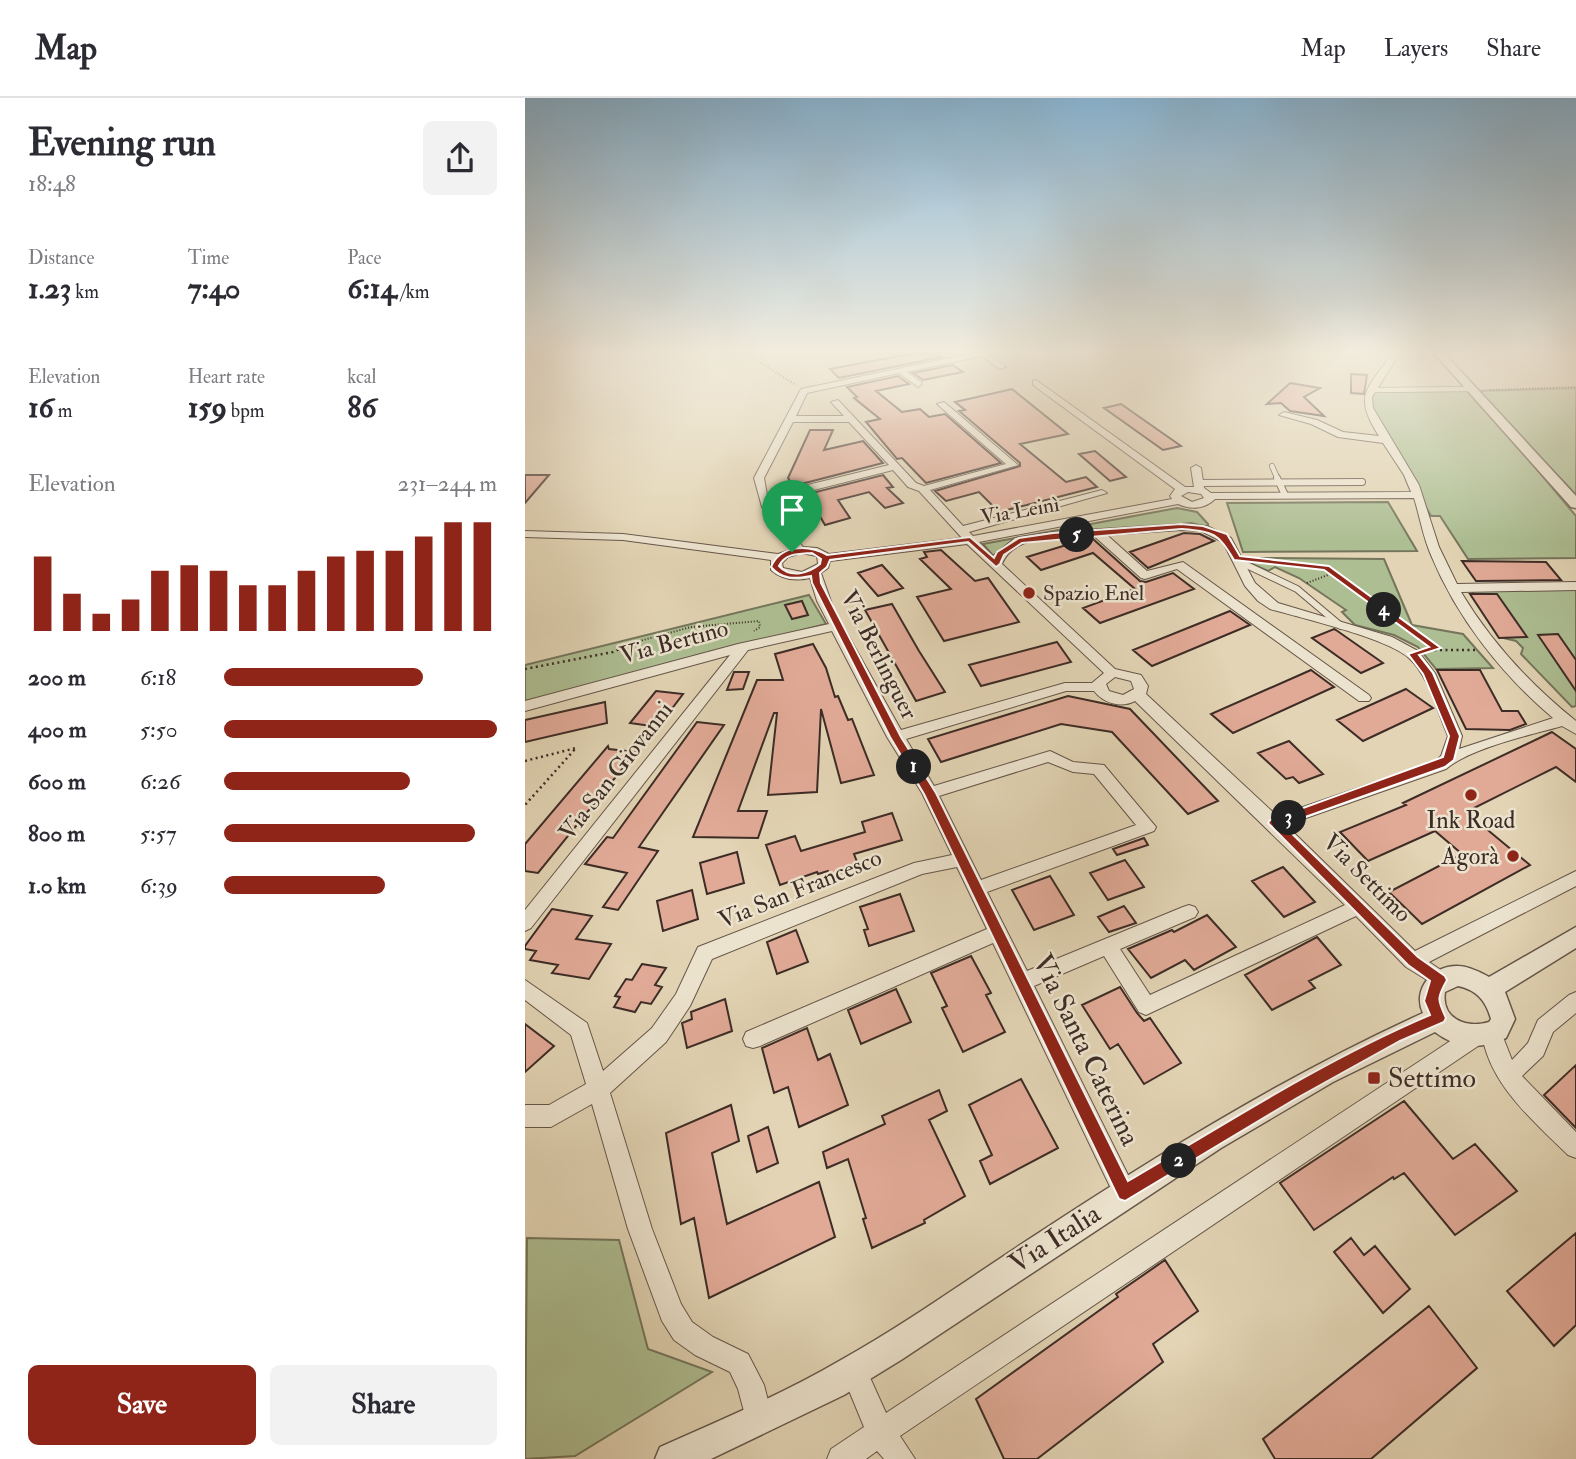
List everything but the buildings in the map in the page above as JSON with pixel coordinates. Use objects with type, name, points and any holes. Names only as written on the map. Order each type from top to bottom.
[{"type":"street","points":[[850,417],[912,485],[923,489],[966,535],[1112,673]]},
{"type":"street","points":[[923,489],[1013,466],[956,417]]},
{"type":"street","points":[[1080,417],[1181,496],[1200,505],[1224,536],[1251,589],[1260,598],[1274,606],[1387,640],[1413,654],[1428,673],[1455,736],[1448,760]]},
{"type":"street","points":[[1290,417],[1314,422],[1341,435],[1386,440]]},
{"type":"street","points":[[1373,417],[1414,485],[1438,559],[1472,619],[1495,650],[1570,724]]},
{"type":"street","points":[[1497,417],[1576,504]]},
{"type":"street","points":[[800,550],[780,526],[759,491],[759,478],[788,419],[852,419]]},
{"type":"street","points":[[764,499],[895,467]]},
{"type":"street","points":[[1196,468],[1199,486],[1210,496],[1417,495]]},
{"type":"street","points":[[1181,496],[1199,486]]},
{"type":"street","points":[[966,535],[1101,493]]},
{"type":"street","name":"Via Leinì","points":[[825,558],[1077,520],[1181,496]]},
{"type":"street","points":[[1200,505],[1208,502],[1210,496]]},
{"type":"street","points":[[1058,505],[1077,520]]},
{"type":"street","points":[[996,564],[1000,554],[1019,540],[1181,527],[1203,528],[1224,536]]},
{"type":"street","points":[[1098,533],[1145,575],[1179,565],[1364,698]]},
{"type":"street","points":[[525,534],[623,537],[779,558],[800,550],[819,552],[825,558],[824,565],[812,577],[781,574],[775,567],[779,558]]},
{"type":"street","name":"Via Berlinguer","points":[[812,577],[895,737],[930,793],[961,860]]},
{"type":"street","points":[[1454,588],[1576,586]]},
{"type":"street","name":"Via Bertino","points":[[525,706],[746,641],[837,626]]},
{"type":"street","name":"Via San Giovanni","points":[[525,923],[746,641]]},
{"type":"street","points":[[1112,673],[1126,673],[1137,678],[1142,687],[1138,695],[1118,700],[1105,696],[1099,687],[1102,679],[1112,673]]},
{"type":"street","points":[[895,737],[1065,687],[1099,687]]},
{"type":"street","name":"Via Settimo","points":[[1138,695],[1274,823],[1413,961],[1440,980]]},
{"type":"street","points":[[1274,823],[1441,765],[1491,742],[1570,724]]},
{"type":"street","points":[[930,793],[1050,756],[1060,764],[1074,769],[1098,769],[1148,827],[976,889]]},
{"type":"street","name":"Via Santa Caterina","points":[[961,860],[1125,1193]]},
{"type":"street","name":"Via San Francesco","points":[[525,1116],[551,1116],[598,1089],[659,1035],[683,1000],[705,953],[920,868],[961,860]]},
{"type":"street","points":[[1413,961],[1576,878]]},
{"type":"street","points":[[1108,946],[1146,1006],[1359,906]]},
{"type":"street","points":[[1022,982],[1189,912]]},
{"type":"street","points":[[753,1039],[996,933]]},
{"type":"street","points":[[1489,989],[1576,936]]},
{"type":"street","points":[[841,1459],[1483,1036],[1500,1028],[1502,1009],[1489,989],[1468,978],[1448,977],[1440,980],[1434,986],[1431,1001],[1439,1018],[1454,1030],[1483,1036],[1493,1043],[1507,1073],[1576,1147]]},
{"type":"street","points":[[525,989],[580,1030],[640,1229],[671,1312],[684,1331],[704,1346],[739,1363],[751,1385],[759,1420]]},
{"type":"street","points":[[1507,1073],[1518,1067],[1536,1049],[1545,1026],[1576,1001]]},
{"type":"street","name":"Via Italia","points":[[672,1459],[759,1420],[854,1371],[1125,1193],[1291,1093],[1395,1037],[1439,1018]]},
{"type":"street","points":[[854,1371],[880,1432],[901,1459]]},
{"type":"lane","points":[[1272,466],[1285,495]]},
{"type":"lane","points":[[1199,486],[1362,482]]},
{"type":"lane","points":[[1237,560],[1297,589],[1341,626]]},
{"type":"path","points":[[1237,560],[1326,568],[1436,648]]},
{"type":"path","points":[[525,669],[613,652],[643,639],[691,627],[759,621],[760,627],[746,641]]},
{"type":"path","points":[[1413,654],[1436,648],[1495,650]]},
{"type":"path","points":[[525,761],[576,748],[525,805]]},
{"type":"green space","points":[[1372,417],[1492,417],[1576,516],[1576,558],[1468,559],[1440,516],[1431,516]]},
{"type":"green space","points":[[1501,417],[1576,417],[1576,495]]},
{"type":"green space","points":[[1388,502],[1417,551],[1243,552],[1227,503]]},
{"type":"green space","points":[[1177,508],[1197,512],[1208,527],[1191,523],[1019,540],[994,557],[983,544]]},
{"type":"green space","points":[[1256,558],[1384,559],[1412,625],[1463,634],[1493,668],[1436,669],[1418,647],[1394,635],[1355,625],[1342,612],[1346,610],[1299,578],[1275,567],[1268,571],[1252,564]]},
{"type":"green space","points":[[1576,589],[1576,706],[1572,707],[1521,654],[1523,648],[1516,641],[1504,638],[1472,591]]},
{"type":"green space","points":[[809,595],[826,624],[525,701],[525,665]]},
{"type":"green space","points":[[527,1238],[619,1240],[648,1349],[712,1372],[575,1456],[525,1459]]},
{"type":"place","name":"Spazio Enel","points":[[1029,593]]},
{"type":"place","name":"Ink Road","points":[[1471,795]]},
{"type":"place","name":"Agorà","points":[[1513,856]]},
{"type":"place","name":"Settimo","points":[[1374,1078]]},
{"type":"route","points":[[792,552],[776,562],[775,567],[781,574],[810,574],[821,569],[824,565],[826,561],[825,558],[970,540],[996,564],[1000,554],[1019,540],[1053,535],[1181,527],[1203,528],[1224,536],[1237,558],[1326,568],[1436,648],[1413,654],[1428,673],[1446,714],[1455,736],[1453,747],[1448,760],[1441,765],[1274,823],[1413,961],[1440,980],[1431,993],[1433,1009],[1439,1018],[1395,1037],[1291,1093],[1125,1193],[930,793],[895,737],[816,583],[815,572],[821,569],[826,561],[823,554],[813,550],[792,552]]}]
